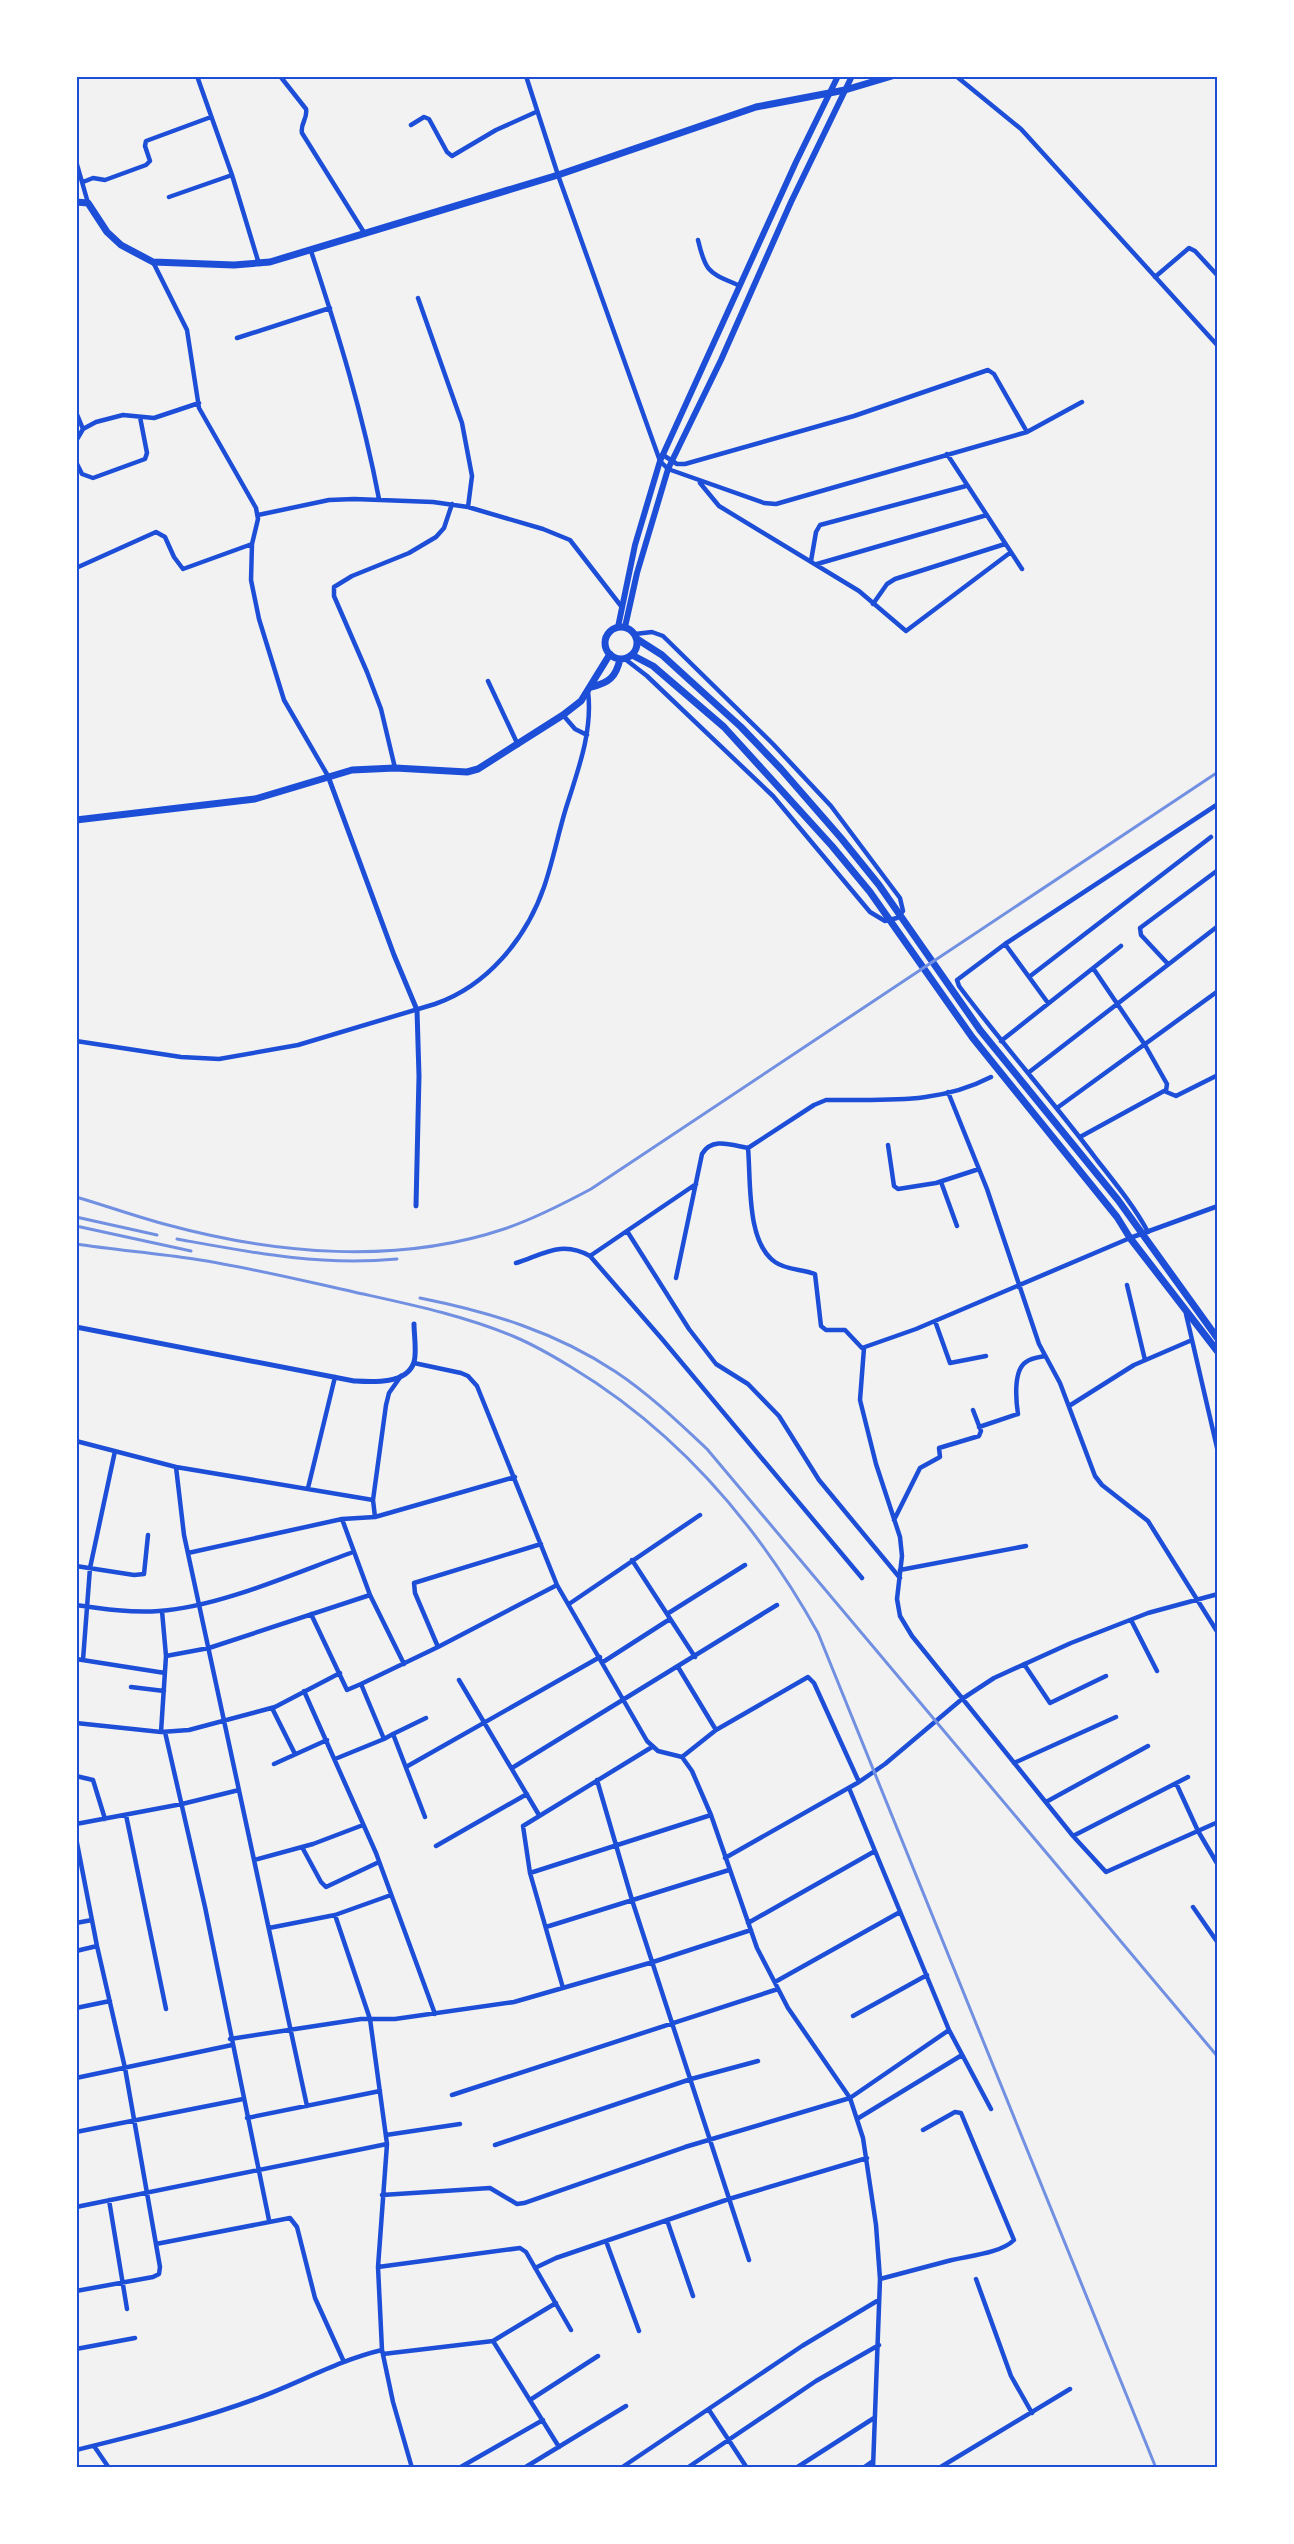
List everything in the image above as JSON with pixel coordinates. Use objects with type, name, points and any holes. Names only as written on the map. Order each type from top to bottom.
[{"type":"main road","points":[[621,627],[621,606],[643,515],[661,458],[796,162],[838,76]]},
{"type":"main road","points":[[621,627],[668,469],[721,360],[790,202],[852,76]]},
{"type":"main road","points":[[76,202],[88,203],[107,232],[129,250],[153,262],[259,264],[311,251],[558,175],[756,107],[845,90],[892,76]]},
{"type":"main road","points":[[621,627],[675,667],[741,727],[782,769],[842,838],[891,901],[980,1030],[1145,1233],[1181,1289],[1218,1339]]},
{"type":"main road","points":[[76,820],[239,802],[352,770],[395,768],[468,772],[478,769],[518,745],[581,701],[610,654],[605,640],[609,632],[621,627]]},
{"type":"main road","points":[[590,689],[615,676],[626,658],[637,648],[636,636]]},
{"type":"main road","points":[[610,654],[642,659],[666,676],[724,727],[832,846],[870,892],[972,1037],[1103,1200],[1218,1352]]},
{"type":"street","points":[[197,76],[232,175],[259,264]]},
{"type":"street","points":[[280,76],[306,110],[307,116],[302,125],[303,133],[365,234]]},
{"type":"street","points":[[526,76],[558,175],[661,458],[668,469],[700,482],[771,504],[1027,432],[1082,402]]},
{"type":"street","points":[[956,76],[1021,129],[1218,346]]},
{"type":"street","points":[[411,125],[424,117],[429,119],[447,152],[452,156],[496,130],[536,112]]},
{"type":"street","points":[[83,182],[93,178],[105,180],[146,165],[150,161],[145,146],[146,141],[211,117]]},
{"type":"street","points":[[76,161],[88,203]]},
{"type":"street","points":[[169,197],[232,175]]},
{"type":"street","points":[[698,240],[704,266],[713,274],[740,286]]},
{"type":"street","points":[[1155,277],[1189,249],[1195,251],[1218,276]]},
{"type":"street","points":[[311,251],[355,389],[369,447],[378,499]]},
{"type":"street","points":[[153,262],[187,330],[201,411],[256,508],[258,515],[252,544],[252,588],[276,680],[284,700],[328,776],[394,955],[417,1010],[419,1076],[416,1206]]},
{"type":"street","points":[[418,298],[462,423],[472,476],[468,507]]},
{"type":"street","points":[[237,338],[330,309]]},
{"type":"street","points":[[661,458],[685,464],[854,416],[988,370],[994,374],[1027,432]]},
{"type":"street","points":[[76,441],[83,429],[96,422],[123,415],[160,417],[199,403]]},
{"type":"street","points":[[76,412],[83,429]]},
{"type":"street","points":[[76,462],[82,474],[93,477],[145,459],[147,453],[141,417]]},
{"type":"street","points":[[947,454],[1022,568]]},
{"type":"street","points":[[700,482],[719,506],[860,591],[906,631],[1011,552]]},
{"type":"street","points":[[814,562],[816,532],[820,525],[966,486]]},
{"type":"street","points":[[258,515],[329,500],[378,499],[468,507],[535,526],[570,540],[621,606]]},
{"type":"street","points":[[395,768],[381,710],[368,672],[334,596],[334,587],[352,576],[409,554],[436,537],[444,528],[452,504]]},
{"type":"street","points":[[814,562],[987,515]]},
{"type":"street","points":[[76,568],[156,532],[165,537],[174,557],[183,569],[189,569],[252,544]]},
{"type":"street","points":[[873,603],[887,584],[895,579],[1005,544]]},
{"type":"street","points":[[626,658],[665,692],[773,796],[870,912],[885,921],[897,918],[903,911],[900,898],[831,806],[797,768],[663,636],[652,632],[636,636]]},
{"type":"street","points":[[488,681],[518,745]]},
{"type":"street","points":[[76,1041],[181,1057],[219,1059],[298,1045],[417,1010],[453,998],[482,979],[504,956],[525,926],[543,888],[586,735],[590,689]]},
{"type":"street","points":[[563,715],[575,729],[586,735]]},
{"type":"street","points":[[1145,1233],[1136,1211],[1057,1108],[1001,1041],[959,986],[957,980],[1005,944],[1218,804]]},
{"type":"street","points":[[1029,977],[1211,837]]},
{"type":"street","points":[[1168,964],[1141,935],[1140,928],[1218,870]]},
{"type":"street","points":[[1028,1073],[1218,926]]},
{"type":"street","points":[[1005,944],[1048,1003]]},
{"type":"street","points":[[1001,1041],[1120,946]]},
{"type":"street","points":[[1093,968],[1145,1045],[1167,1084],[1166,1090]]},
{"type":"street","points":[[1057,1108],[1218,991]]},
{"type":"street","points":[[1166,1090],[1176,1096],[1217,1076]]},
{"type":"street","points":[[676,1278],[702,1154],[710,1145],[716,1143],[748,1148],[821,1101],[916,1100],[971,1086],[991,1077]]},
{"type":"street","points":[[1080,1137],[1166,1090]]},
{"type":"street","points":[[948,1092],[979,1168],[1039,1344],[1060,1383],[1095,1476],[1102,1485],[1148,1521],[1218,1633]]},
{"type":"street","points":[[888,1145],[896,1188],[941,1182],[979,1168]]},
{"type":"street","points":[[748,1148],[756,1237],[769,1257],[776,1263],[815,1274],[822,1328],[845,1330],[859,1347],[864,1348],[1020,1286],[1130,1238],[1218,1206]]},
{"type":"street","points":[[941,1182],[957,1226]]},
{"type":"street","points":[[590,1256],[696,1184]]},
{"type":"street","points":[[627,1231],[689,1329],[716,1364],[748,1384],[779,1416],[819,1480],[900,1578]]},
{"type":"street","points":[[516,1263],[565,1247],[576,1248],[590,1256],[662,1338],[862,1578]]},
{"type":"street","points":[[1127,1285],[1145,1360]]},
{"type":"street","points":[[1181,1289],[1218,1452]]},
{"type":"street","points":[[935,1321],[950,1363],[986,1356]]},
{"type":"street","points":[[375,1517],[373,1500],[386,1405],[389,1393],[414,1363],[414,1324]]},
{"type":"street","points":[[76,1327],[335,1377],[370,1382],[401,1376]]},
{"type":"street","points":[[1069,1406],[1145,1360],[1192,1340]]},
{"type":"street","points":[[864,1348],[860,1401],[876,1464],[900,1537],[902,1556],[897,1599],[900,1616],[912,1636],[1073,1836],[1106,1872],[1218,1822]]},
{"type":"street","points":[[979,1427],[1018,1414],[1015,1390],[1021,1368],[1025,1362],[1045,1356]]},
{"type":"street","points":[[414,1363],[461,1373],[472,1380],[486,1405],[557,1585],[652,1747],[658,1751],[682,1757],[692,1771],[711,1815],[748,1923],[778,1989],[788,2008],[850,2098],[867,2158],[880,2279],[873,2464],[863,2468]]},
{"type":"street","points":[[308,1488],[335,1377]]},
{"type":"street","points":[[894,1520],[920,1468],[940,1457],[941,1447],[977,1437],[980,1434],[973,1410]]},
{"type":"street","points":[[76,1442],[176,1467],[373,1500]]},
{"type":"street","points":[[83,1660],[90,1568],[115,1451]]},
{"type":"street","points":[[176,1467],[198,1605],[307,2106]]},
{"type":"street","points":[[188,1553],[342,1519],[375,1517],[514,1477]]},
{"type":"street","points":[[569,1604],[699,1515]]},
{"type":"street","points":[[342,1519],[370,1595],[404,1664]]},
{"type":"street","points":[[76,1566],[134,1575],[144,1574],[148,1534]]},
{"type":"street","points":[[438,1647],[415,1593],[414,1583],[541,1544]]},
{"type":"street","points":[[900,1570],[1026,1546]]},
{"type":"street","points":[[76,1605],[162,1611],[198,1605],[353,1552]]},
{"type":"street","points":[[632,1560],[695,1657]]},
{"type":"street","points":[[406,1767],[602,1659],[745,1565]]},
{"type":"street","points":[[311,1614],[347,1690],[438,1647],[557,1585]]},
{"type":"street","points":[[725,1858],[859,1782],[885,1764],[962,1700],[994,1678],[1131,1620],[1218,1594]]},
{"type":"street","points":[[166,1656],[209,1648],[370,1595]]},
{"type":"street","points":[[512,1768],[777,1605]]},
{"type":"street","points":[[162,1611],[166,1656],[163,1732],[205,1907],[269,2220]]},
{"type":"street","points":[[1131,1620],[1157,1671]]},
{"type":"street","points":[[76,1659],[165,1673]]},
{"type":"street","points":[[1024,1664],[1050,1703],[1106,1676]]},
{"type":"street","points":[[678,1667],[716,1730]]},
{"type":"street","points":[[76,1723],[163,1732],[189,1730],[272,1708],[340,1673]]},
{"type":"street","points":[[682,1757],[716,1730],[808,1677],[814,1683],[859,1782]]},
{"type":"street","points":[[459,1680],[539,1815]]},
{"type":"street","points":[[361,1684],[384,1738]]},
{"type":"street","points":[[131,1687],[164,1691]]},
{"type":"street","points":[[304,1691],[379,1862],[435,2014]]},
{"type":"street","points":[[272,1708],[295,1754]]},
{"type":"street","points":[[335,1759],[426,1718]]},
{"type":"street","points":[[1014,1763],[1116,1718]]},
{"type":"street","points":[[393,1734],[425,1817]]},
{"type":"street","points":[[273,1764],[327,1740]]},
{"type":"street","points":[[1046,1802],[1148,1746]]},
{"type":"street","points":[[563,1988],[530,1873],[523,1826],[652,1747]]},
{"type":"street","points":[[76,1776],[93,1780],[105,1819]]},
{"type":"street","points":[[1073,1836],[1188,1777]]},
{"type":"street","points":[[597,1780],[632,1900],[749,2260]]},
{"type":"street","points":[[1176,1783],[1198,1831],[1218,1865]]},
{"type":"street","points":[[849,1788],[949,2030],[991,2109]]},
{"type":"street","points":[[76,1824],[182,1804],[239,1790]]},
{"type":"street","points":[[436,1846],[527,1794]]},
{"type":"street","points":[[126,1815],[166,2009]]},
{"type":"street","points":[[530,1873],[711,1815]]},
{"type":"street","points":[[254,1860],[302,1847],[363,1825]]},
{"type":"street","points":[[76,1838],[97,1946],[125,2068],[160,2267],[159,2274],[153,2277],[76,2291]]},
{"type":"street","points":[[302,1847],[326,1887],[379,1862]]},
{"type":"street","points":[[748,1923],[875,1851]]},
{"type":"street","points":[[546,1927],[729,1870]]},
{"type":"street","points":[[268,1928],[335,1915],[391,1895]]},
{"type":"street","points":[[1193,1907],[1218,1943]]},
{"type":"street","points":[[775,1982],[900,1912]]},
{"type":"street","points":[[335,1915],[370,2019],[387,2144],[378,2267],[382,2352],[393,2402],[412,2468]]},
{"type":"street","points":[[76,1923],[92,1920]]},
{"type":"street","points":[[76,2078],[291,2030],[370,2019],[435,2014],[514,2002],[652,1962],[751,1930]]},
{"type":"street","points":[[76,1951],[97,1946]]},
{"type":"street","points":[[854,2016],[927,1975]]},
{"type":"street","points":[[452,2095],[778,1989]]},
{"type":"street","points":[[76,2008],[110,2001]]},
{"type":"street","points":[[382,2196],[490,2187],[517,2204],[524,2203],[710,2140],[850,2098],[949,2030]]},
{"type":"street","points":[[857,2119],[962,2055]]},
{"type":"street","points":[[495,2145],[691,2079],[758,2061]]},
{"type":"street","points":[[247,2118],[380,2091]]},
{"type":"street","points":[[76,2132],[243,2099]]},
{"type":"street","points":[[880,2279],[977,2255],[1008,2245],[1014,2240],[961,2113],[955,2112],[923,2130]]},
{"type":"street","points":[[386,2135],[460,2124]]},
{"type":"street","points":[[76,2207],[387,2144]]},
{"type":"street","points":[[535,2268],[556,2258],[729,2199],[867,2158]]},
{"type":"street","points":[[109,2200],[126,2308]]},
{"type":"street","points":[[156,2244],[269,2220],[290,2218],[294,2221],[315,2298],[344,2362]]},
{"type":"street","points":[[667,2220],[693,2296]]},
{"type":"street","points":[[606,2241],[639,2331]]},
{"type":"street","points":[[378,2267],[513,2247],[520,2248],[526,2252],[571,2330]]},
{"type":"street","points":[[976,2279],[1011,2376],[1032,2413]]},
{"type":"street","points":[[621,2468],[802,2346],[878,2301]]},
{"type":"street","points":[[76,2450],[145,2433],[255,2400],[357,2356],[493,2341],[556,2303]]},
{"type":"street","points":[[76,2349],[135,2337]]},
{"type":"street","points":[[493,2341],[559,2447]]},
{"type":"street","points":[[687,2468],[816,2381],[879,2345]]},
{"type":"street","points":[[530,2400],[598,2356]]},
{"type":"street","points":[[939,2468],[1070,2389]]},
{"type":"street","points":[[524,2468],[626,2406]]},
{"type":"street","points":[[709,2410],[747,2468]]},
{"type":"street","points":[[796,2468],[874,2418]]},
{"type":"street","points":[[459,2468],[543,2420]]},
{"type":"street","points":[[94,2446],[109,2468]]},
{"type":"street","points":[[631,2461],[636,2468]]},
{"type":"railway","points":[[76,1197],[156,1222],[209,1235],[293,1249],[379,1251],[421,1248],[463,1240],[515,1225],[591,1189],[1218,772]]},
{"type":"railway","points":[[76,1217],[157,1235]]},
{"type":"railway","points":[[76,1226],[191,1251]]},
{"type":"railway","points":[[177,1239],[286,1257],[340,1261],[397,1259]]},
{"type":"railway","points":[[76,1244],[194,1259],[254,1270],[415,1306],[495,1329],[543,1351],[610,1392],[646,1420],[712,1484],[769,1555],[795,1593],[818,1633],[1156,2468]]},
{"type":"railway","points":[[420,1298],[522,1325],[593,1358],[640,1390],[707,1449],[1218,2057]]}]
